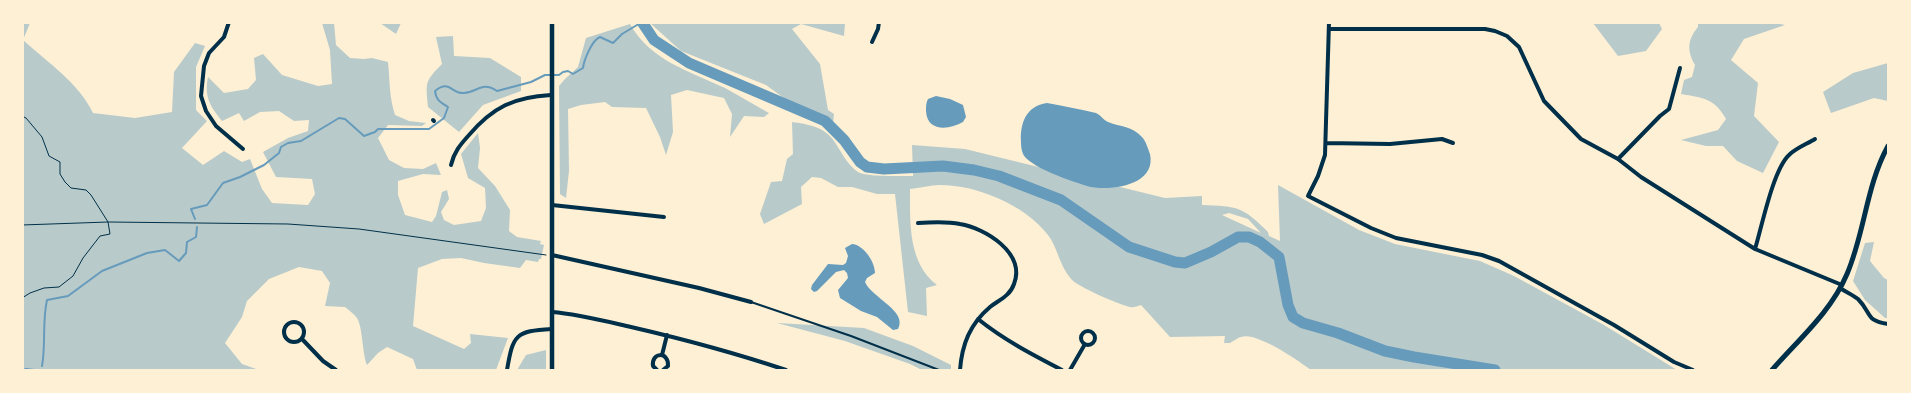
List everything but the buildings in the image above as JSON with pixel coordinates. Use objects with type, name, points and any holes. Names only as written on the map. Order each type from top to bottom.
[{"type":"main road","points":[[1772,370],[1816,322],[1841,287],[1854,256],[1874,177],[1888,146]]},
{"type":"street","points":[[229,22],[224,37],[209,53],[204,66],[201,96],[206,110],[216,126],[243,149]]},
{"type":"street","points":[[552,22],[552,370]]},
{"type":"street","points":[[872,42],[879,22]]},
{"type":"street","points":[[1329,22],[1326,143],[1322,166],[1308,196],[1371,228],[1396,238],[1482,255],[1499,261],[1614,325],[1674,362],[1692,370]]},
{"type":"street","points":[[1329,29],[1474,28],[1495,30],[1502,33],[1519,47],[1544,101],[1581,139],[1618,160],[1641,177],[1755,249],[1841,287],[1856,297],[1876,323],[1888,324]]},
{"type":"street","points":[[1618,160],[1660,116],[1670,109],[1680,68]]},
{"type":"street","points":[[451,165],[454,153],[460,145],[493,111],[529,96],[551,95]]},
{"type":"street","points":[[1326,143],[1390,144],[1442,139],[1453,143]]},
{"type":"street","points":[[1755,249],[1783,162],[1790,154],[1816,139]]},
{"type":"street","points":[[552,205],[664,218]]},
{"type":"street","points":[[918,222],[947,222],[976,228],[990,236],[1009,252],[1015,264],[1014,284],[1008,294],[978,319],[965,339],[960,370]]},
{"type":"street","points":[[552,256],[699,288],[752,302]]},
{"type":"street","points":[[552,312],[610,322],[667,335],[786,370]]},
{"type":"street","points":[[978,319],[1006,339],[1062,370]]},
{"type":"street","points":[[292,322],[302,326],[304,332],[302,339],[293,343],[287,340],[283,331],[286,325],[292,322]]},
{"type":"street","points":[[507,370],[510,349],[522,333],[531,330],[552,329]]},
{"type":"street","points":[[662,355],[667,335]]},
{"type":"street","points":[[302,339],[323,361],[336,370]]},
{"type":"street","points":[[1070,370],[1085,344]]},
{"type":"street","points":[[657,370],[653,366],[652,361],[657,355],[667,358],[669,363],[664,370]]},
{"type":"lane","points":[[752,302],[851,336],[939,370]]},
{"type":"path","points":[[22,116],[26,118],[42,137],[50,156],[60,162],[60,174],[65,182],[71,188],[86,190],[91,195],[108,222],[110,234],[100,236],[83,258],[73,276],[59,287],[44,288],[22,298]]},
{"type":"path","points":[[22,226],[108,222],[288,224],[360,229],[552,256]]},
{"type":"shaded area","points":[[1770,22],[1785,25],[1744,39],[1731,60],[1758,83],[1754,116],[1779,142],[1763,173],[1737,161],[1723,146],[1706,146],[1681,140],[1718,130],[1726,119],[1722,112],[1708,100],[1681,94],[1684,80],[1692,77],[1695,65],[1689,46],[1698,23]]},
{"type":"shaded area","points":[[22,23],[30,23],[23,40],[80,92],[93,113],[135,118],[172,112],[174,72],[195,43],[205,46],[196,67],[196,110],[207,121],[182,148],[203,165],[224,151],[242,162],[250,159],[262,189],[272,203],[308,205],[315,194],[312,179],[276,177],[263,152],[288,138],[308,131],[309,120],[294,121],[279,111],[260,112],[244,121],[239,113],[222,121],[209,101],[207,90],[208,77],[224,93],[248,89],[256,80],[254,58],[263,54],[282,75],[318,86],[332,84],[330,50],[322,23],[334,23],[336,45],[350,58],[372,58],[388,62],[395,115],[409,121],[426,123],[422,126],[388,125],[378,138],[389,160],[404,168],[423,169],[436,163],[441,175],[423,174],[398,181],[398,195],[405,215],[432,222],[436,216],[442,192],[447,190],[449,199],[441,212],[444,220],[454,225],[481,221],[486,208],[485,188],[468,178],[461,154],[478,133],[480,148],[478,168],[495,186],[510,210],[509,231],[517,237],[541,241],[540,244],[544,245],[541,259],[538,262],[526,260],[520,268],[461,258],[442,259],[418,268],[413,326],[464,349],[471,343],[470,334],[508,338],[496,370],[417,370],[413,359],[387,347],[378,353],[367,365],[357,318],[345,307],[325,306],[330,283],[322,271],[299,267],[269,279],[247,301],[242,317],[225,343],[242,364],[259,370],[23,370]]},
{"type":"shaded area","points":[[380,23],[401,23],[396,34]]},
{"type":"shaded area","points":[[650,23],[845,23],[844,36],[801,24],[792,29],[820,64],[828,110],[834,114],[832,133],[766,85],[681,51]]},
{"type":"shaded area","points":[[1593,23],[1659,23],[1662,29],[1646,51],[1618,56]]},
{"type":"shaded area","points":[[630,24],[649,47],[672,64],[725,88],[769,113],[764,117],[744,116],[730,137],[732,114],[724,98],[687,90],[671,95],[673,132],[666,155],[660,137],[646,108],[612,107],[605,102],[581,105],[568,109],[569,171],[566,198],[560,194],[559,86],[578,67],[586,38]]},
{"type":"shaded area","points":[[453,36],[454,56],[490,58],[521,77],[521,91],[483,105],[459,132],[428,107],[427,93],[429,79],[442,64],[436,37]]},
{"type":"shaded area","points":[[1888,63],[1888,101],[1874,98],[1831,113],[1823,92],[1853,73]]},
{"type":"shaded area","points":[[792,122],[810,125],[826,132],[847,162],[862,174],[913,176],[912,145],[965,149],[1165,198],[1202,196],[1202,205],[1232,207],[1246,213],[1268,232],[1269,236],[1280,241],[1278,185],[1359,230],[1395,244],[1480,261],[1514,276],[1604,325],[1677,370],[1311,370],[1267,342],[1257,338],[1241,337],[1230,343],[1224,343],[1225,336],[1170,337],[1141,305],[1131,307],[1117,302],[1090,291],[1071,279],[1048,235],[1027,215],[1013,206],[984,193],[954,186],[936,185],[910,189],[911,229],[916,254],[921,266],[937,285],[926,288],[927,316],[908,312],[895,194],[877,194],[852,187],[838,187],[821,178],[812,177],[801,187],[802,204],[764,224],[760,214],[771,182],[782,181],[787,159],[793,154]],"holes":[[[1229,213],[1248,219],[1261,233],[1222,215]]]},
{"type":"shaded area","points":[[1874,242],[1870,261],[1884,278],[1888,280],[1888,318],[1885,318],[1865,300],[1853,281],[1865,243]]},
{"type":"shaded area","points":[[777,323],[864,328],[913,346],[951,365],[951,370],[922,370],[845,341]]},
{"type":"shaded area","points":[[546,350],[546,370],[517,370],[526,355]]},
{"type":"water","points":[[936,96],[950,99],[963,105],[966,117],[963,122],[945,128],[934,126],[930,123],[927,118],[926,103],[928,99]]},
{"type":"water","points":[[1047,103],[1096,113],[1108,122],[1138,133],[1145,141],[1150,154],[1150,165],[1146,173],[1139,180],[1129,184],[1118,187],[1096,188],[1064,178],[1032,163],[1025,157],[1022,151],[1021,135],[1023,122],[1034,108]]},
{"type":"water","points":[[852,244],[861,247],[871,259],[875,273],[867,278],[865,282],[875,294],[894,310],[900,322],[898,329],[893,330],[877,317],[861,311],[840,298],[838,290],[848,278],[844,270],[836,272],[817,291],[814,292],[811,289],[828,264],[843,265],[846,263],[848,256],[845,248]]},
{"type":"waterway","points":[[195,219],[191,209],[207,205],[223,183],[264,165],[279,153],[281,147],[288,143],[301,141],[339,118],[345,119],[364,136],[378,129],[429,129],[444,118],[448,107],[436,97],[435,91],[440,88],[444,86],[460,93],[484,87],[497,91],[531,82],[545,75],[559,75],[568,71],[573,74],[583,68],[589,51],[597,39],[600,37],[613,43],[622,34],[642,22]]},
{"type":"waterway","points":[[642,22],[654,40],[689,63],[825,121],[844,140],[860,162],[867,167],[884,169],[943,166],[974,170],[999,176],[1061,200],[1129,247],[1175,262],[1185,263],[1211,252],[1238,237],[1249,237],[1260,242],[1279,257],[1288,305],[1293,317],[1303,323],[1338,333],[1385,351],[1495,370]]},
{"type":"waterway","points":[[42,366],[47,300],[68,296],[102,271],[147,253],[165,250],[179,261],[186,253],[187,242],[196,237],[197,227]]},
{"type":"waterway","points":[[24,370],[34,370]]}]
